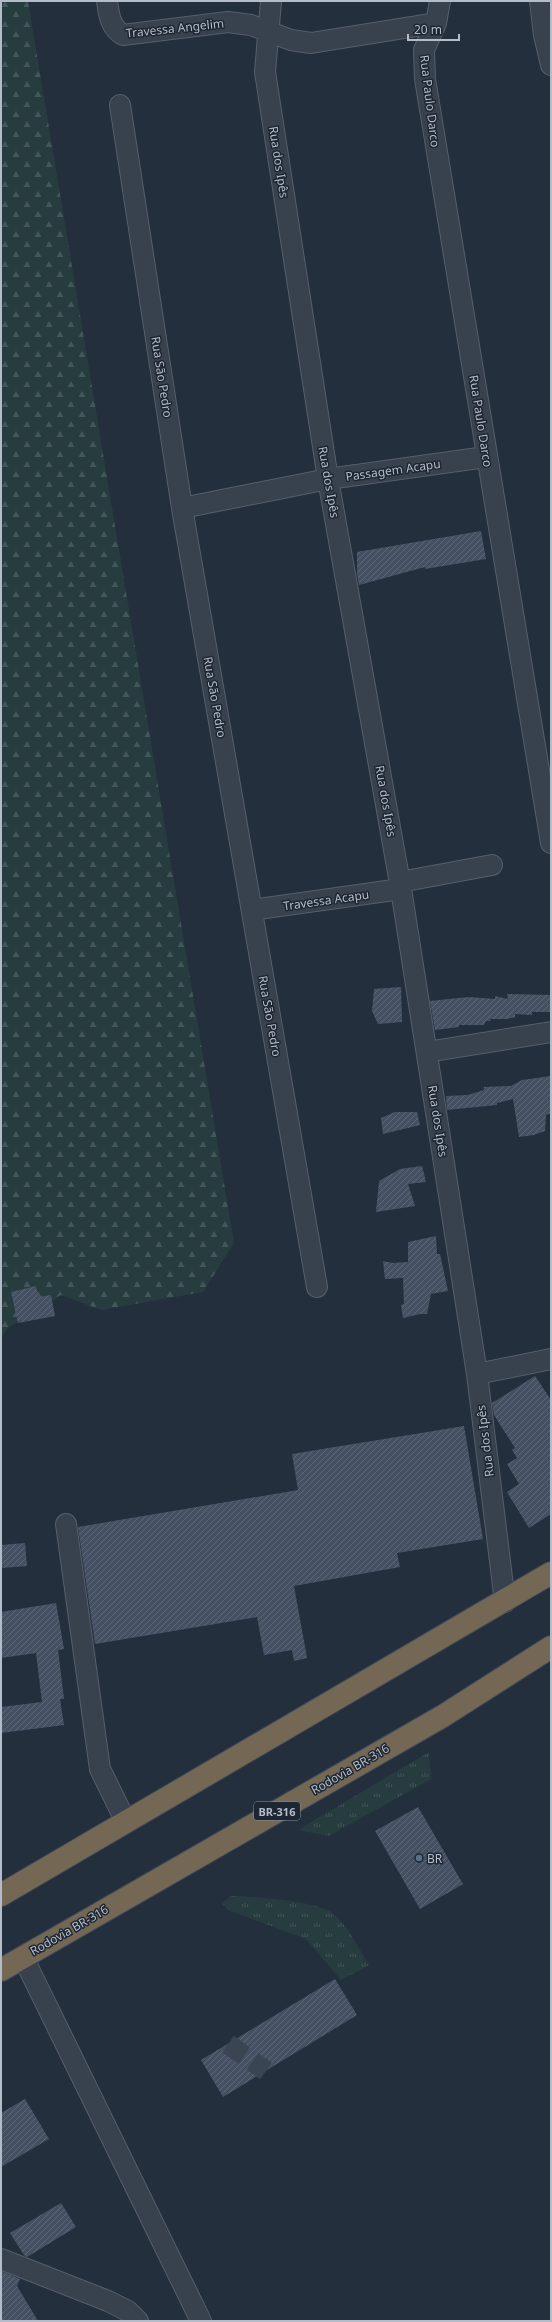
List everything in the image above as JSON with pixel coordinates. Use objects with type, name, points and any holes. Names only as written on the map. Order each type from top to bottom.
[{"type":"highway","points":[[1,1895],[551,1574]]},
{"type":"highway","name":"Rodovia BR-316","points":[[1,1970],[443,1716],[551,1647]]},
{"type":"street","name":"Rua dos Ipês","points":[[271,1],[270,32],[265,72],[328,479],[401,886],[477,1374],[505,1602]]},
{"type":"street","name":"Rua Paulo Darco","points":[[440,1],[436,23],[424,50],[425,79],[486,457],[551,843]]},
{"type":"street","points":[[540,1],[544,35],[551,65]]},
{"type":"street","name":"Travessa Angelim","points":[[108,10],[114,30],[123,35],[228,22],[251,25],[291,40],[311,43],[436,23]]},
{"type":"street","name":"Rua São Pedro","points":[[120,105],[182,508],[317,1287]]},
{"type":"street","name":"Passagem Acapu","points":[[182,508],[328,479],[486,457]]},
{"type":"street","name":"Travessa Acapu","points":[[252,910],[401,886],[492,865]]},
{"type":"street","points":[[427,1052],[551,1032]]},
{"type":"street","points":[[477,1374],[551,1359]]},
{"type":"street","points":[[66,1524],[100,1769],[126,1822]]},
{"type":"street","points":[[22,1957],[201,2321]]},
{"type":"street","points":[[1,2258],[108,2301],[128,2311],[138,2321]]},
{"type":"green space","points":[[1,1],[28,1],[234,1243],[203,1292],[101,1310],[61,1295],[8,1328],[1,1338]]},
{"type":"green space","points":[[429,1752],[431,1779],[329,1836],[298,1830]]},
{"type":"green space","points":[[231,1896],[286,1900],[328,1910],[345,1926],[369,1965],[341,1980],[306,1939],[228,1910],[222,1903]]},
{"type":"building","points":[[481,531],[486,559],[425,569],[425,567],[359,585],[357,574],[357,552]]},
{"type":"building","points":[[401,987],[402,1022],[378,1024],[372,1011],[374,989]]},
{"type":"building","points":[[507,994],[551,995],[551,1012],[532,1012],[532,1015],[515,1014],[515,1017],[507,1019],[490,1019],[491,1021],[486,1021],[484,1025],[459,1025],[459,1027],[435,1030],[430,1001],[469,997],[495,999],[495,996],[508,999]]},
{"type":"building","points":[[551,1076],[551,1113],[546,1115],[545,1131],[534,1135],[519,1137],[513,1099],[497,1103],[497,1105],[447,1110],[446,1096],[468,1095],[484,1090],[484,1087],[511,1086],[522,1080]]},
{"type":"building","points":[[395,1112],[417,1112],[420,1125],[383,1134],[381,1118]]},
{"type":"building","points":[[422,1166],[426,1182],[408,1184],[415,1206],[376,1212],[379,1181],[400,1169]]},
{"type":"building","points":[[436,1236],[437,1254],[440,1254],[448,1291],[431,1294],[427,1314],[403,1318],[401,1305],[404,1304],[403,1278],[385,1279],[383,1261],[393,1263],[408,1262],[408,1242]]},
{"type":"building","points":[[36,1286],[38,1297],[51,1295],[55,1316],[18,1323],[11,1292]]},
{"type":"building","points":[[535,1376],[551,1400],[551,1514],[529,1528],[507,1492],[519,1484],[507,1464],[517,1458],[512,1450],[515,1448],[494,1415],[492,1403]]},
{"type":"building","points":[[464,1426],[483,1539],[397,1553],[400,1567],[294,1586],[307,1658],[294,1661],[292,1650],[264,1655],[257,1617],[95,1644],[78,1527],[298,1490],[292,1454]]},
{"type":"building","points":[[25,1543],[27,1566],[1,1568],[1,1545]]},
{"type":"building","points":[[56,1603],[64,1649],[58,1650],[64,1699],[60,1699],[64,1725],[1,1733],[1,1707],[42,1702],[36,1653],[1,1658],[1,1612]]},
{"type":"building","name":"BR","points":[[418,1807],[463,1884],[420,1909],[375,1831]]},
{"type":"building","points":[[335,1979],[357,2015],[223,2097],[201,2060]]},
{"type":"building","points":[[25,2099],[49,2139],[1,2167],[1,2113]]},
{"type":"building","points":[[61,2203],[76,2227],[27,2257],[24,2255],[10,2233]]},
{"type":"building","points":[[1,2271],[20,2279],[17,2286],[38,2321],[1,2321]]},
{"type":"tunnel","points":[[228,2044],[266,2071]]},
{"type":"place","name":"BR","points":[[419,1858]]}]
